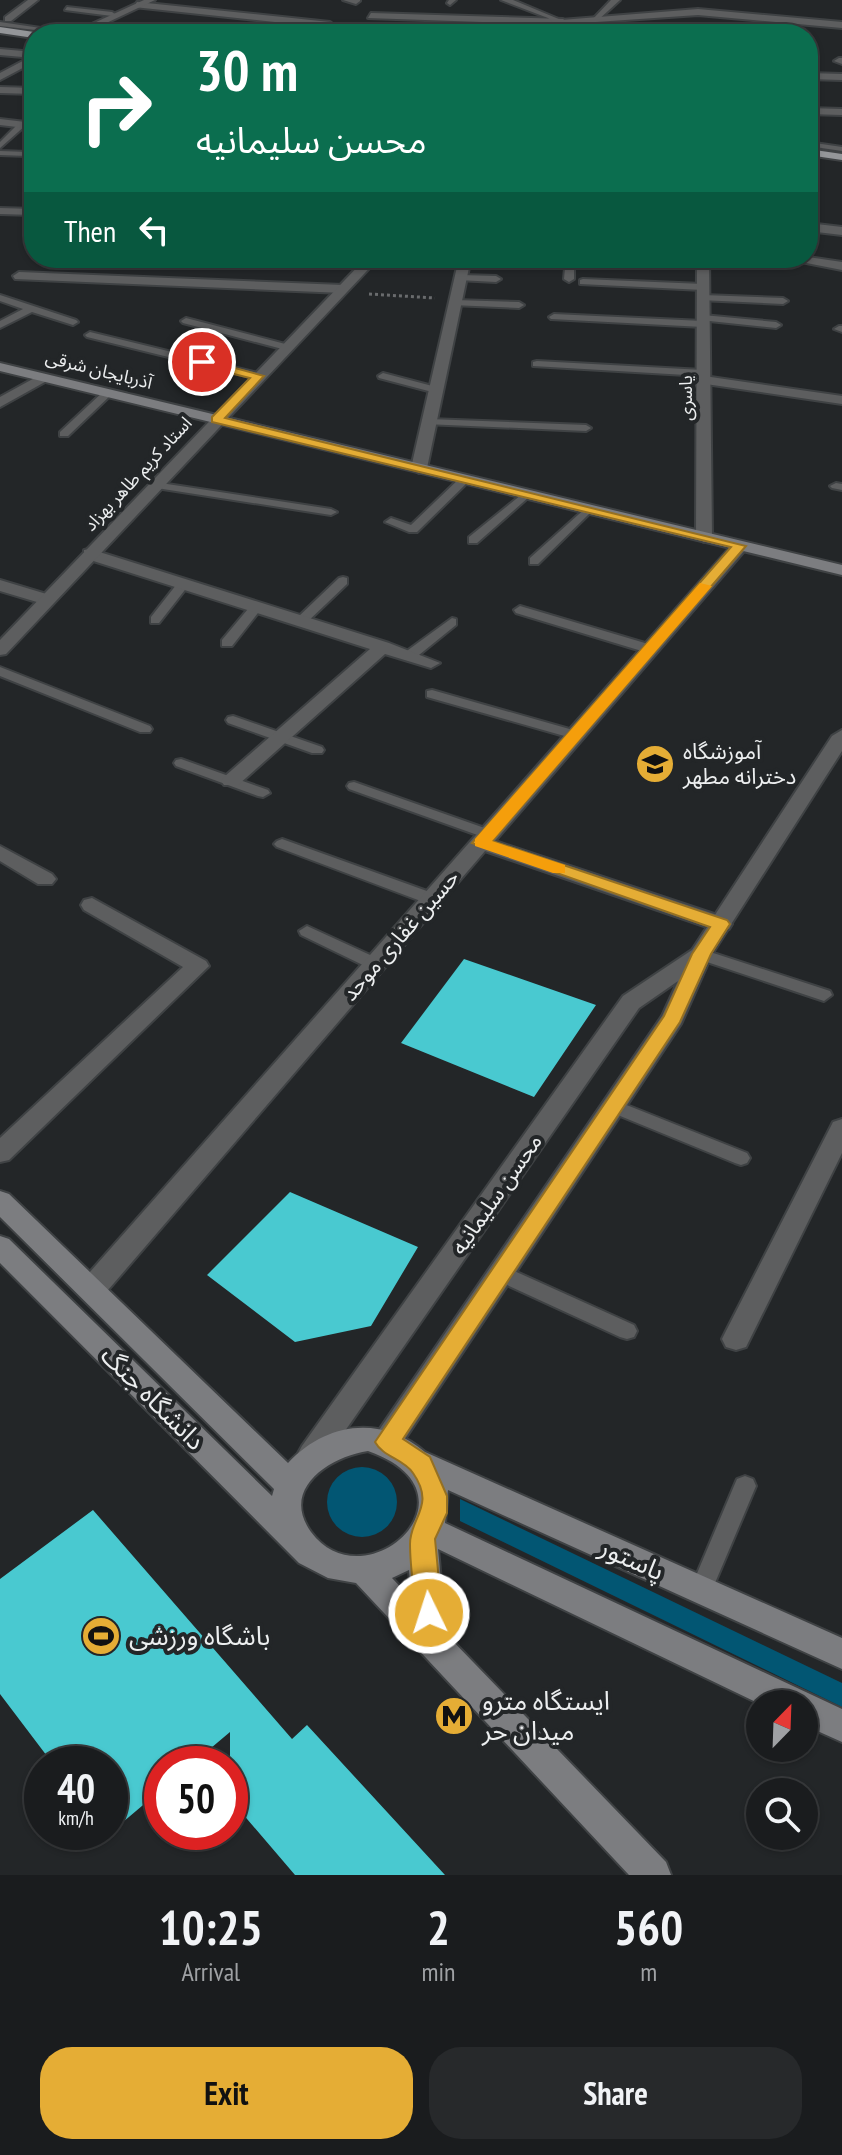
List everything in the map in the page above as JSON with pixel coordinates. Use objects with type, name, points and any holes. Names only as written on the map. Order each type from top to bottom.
[{"type":"main road","points":[[3,24],[24,31]]},
{"type":"main road","points":[[818,153],[842,157]]},
{"type":"main road","name":"آذربایجان شرقی","points":[[0,367],[842,570]]},
{"type":"main road","name":"دانشگاه جنگ","points":[[0,1201],[290,1485]]},
{"type":"main road","name":"دانشگاه جنگ","points":[[0,1246],[306,1549]]},
{"type":"main road","points":[[425,1535],[402,1558],[364,1570],[332,1565],[306,1549],[289,1519],[290,1485],[312,1455],[348,1439],[387,1442],[422,1464],[435,1496],[425,1535],[431,1641]]},
{"type":"main road","name":"پاستور","points":[[422,1464],[842,1654]]},
{"type":"main road","points":[[425,1535],[764,1690]]},
{"type":"main road","points":[[364,1570],[653,1875]]},
{"type":"main road","points":[[818,1715],[842,1726]]},
{"type":"street","points":[[3,24],[34,0]]},
{"type":"street","points":[[347,0],[356,1]]},
{"type":"street","points":[[505,0],[563,22]]},
{"type":"street","points":[[594,19],[616,0]]},
{"type":"street","points":[[695,0],[692,11],[696,24]]},
{"type":"street","points":[[94,24],[144,2],[322,24]]},
{"type":"street","points":[[371,16],[478,23],[563,22],[692,11],[842,25]]},
{"type":"street","points":[[0,52],[24,55]]},
{"type":"street","points":[[0,77],[24,62]]},
{"type":"street","points":[[818,76],[842,77],[840,62]]},
{"type":"street","points":[[0,90],[24,91]]},
{"type":"street","points":[[818,111],[842,112]]},
{"type":"street","points":[[0,122],[22,125]]},
{"type":"street","points":[[1,212],[24,212]]},
{"type":"street","points":[[818,228],[842,231]]},
{"type":"street","points":[[818,263],[842,266]]},
{"type":"street","points":[[59,278],[64,268]]},
{"type":"street","name":"استاد کریم طاهر بهزاد","points":[[0,650],[363,268]]},
{"type":"street","points":[[419,468],[463,268]]},
{"type":"street","name":"یاسری","points":[[703,268],[704,537]]},
{"type":"street","points":[[19,276],[341,291]]},
{"type":"street","points":[[704,376],[842,400]]},
{"type":"street","points":[[0,403],[45,378]]},
{"type":"street","name":"حسین غفاری موحد","points":[[92,1289],[740,546]]},
{"type":"street","points":[[90,554],[431,663]]},
{"type":"street","points":[[0,585],[47,600]]},
{"type":"street","points":[[231,781],[383,647]]},
{"type":"street","name":"محسن سلیمانیه","points":[[387,1442],[673,1018],[701,954],[842,736]]},
{"type":"street","points":[[485,838],[721,924]]},
{"type":"street","points":[[0,852],[45,879]]},
{"type":"street","points":[[0,1153],[198,966],[92,905]]},
{"type":"street","name":"محسن سلیمانیه","points":[[312,1455],[631,1002],[701,954]]},
{"type":"street","points":[[736,1339],[842,1128]]},
{"type":"lane","points":[[122,0],[144,2]]},
{"type":"lane","points":[[67,9],[112,14]]},
{"type":"lane","points":[[3,24],[24,27]]},
{"type":"lane","points":[[0,146],[22,125]]},
{"type":"lane","points":[[818,145],[842,149]]},
{"type":"lane","points":[[0,153],[24,154]]},
{"type":"lane","points":[[569,279],[570,268]]},
{"type":"lane","points":[[461,278],[496,279]]},
{"type":"lane","points":[[583,282],[783,301]]},
{"type":"lane","points":[[0,298],[73,322]]},
{"type":"lane","points":[[456,301],[519,305]]},
{"type":"lane","points":[[0,325],[31,308]]},
{"type":"lane","points":[[554,317],[776,325]]},
{"type":"lane","points":[[186,321],[286,347]]},
{"type":"lane","points":[[90,335],[258,376]]},
{"type":"lane","points":[[537,364],[704,376]]},
{"type":"lane","points":[[383,376],[436,390]]},
{"type":"lane","points":[[64,434],[108,393]]},
{"type":"lane","points":[[429,422],[586,428]]},
{"type":"lane","points":[[391,522],[413,530],[465,479]]},
{"type":"lane","points":[[154,485],[331,512]]},
{"type":"lane","points":[[473,540],[526,494]]},
{"type":"lane","points":[[534,561],[588,509]]},
{"type":"lane","points":[[301,621],[343,581]]},
{"type":"lane","points":[[155,620],[184,583]]},
{"type":"lane","points":[[227,643],[257,606]]},
{"type":"lane","points":[[520,610],[650,649]]},
{"type":"lane","points":[[409,656],[452,622]]},
{"type":"lane","points":[[0,671],[145,729]]},
{"type":"lane","points":[[432,694],[575,735]]},
{"type":"lane","points":[[233,720],[317,750]]},
{"type":"lane","points":[[181,763],[263,793]]},
{"type":"lane","points":[[354,786],[485,838]]},
{"type":"lane","points":[[282,844],[432,899]]},
{"type":"lane","points":[[307,931],[375,964]]},
{"type":"lane","points":[[701,954],[824,995]]},
{"type":"lane","points":[[614,1106],[741,1158]]},
{"type":"lane","points":[[501,1273],[627,1331]]},
{"type":"lane","points":[[701,1590],[745,1486]]},
{"type":"path","points":[[341,291],[456,301]]},
{"type":"shaded area","points":[[362,1467],[387,1477],[397,1502],[387,1527],[362,1537],[337,1527],[327,1502],[337,1477]]},
{"type":"shaded area","points":[[460,1499],[842,1683],[842,1707],[818,1695],[818,1690],[807,1690],[460,1521]]},
{"type":"building","points":[[464,959],[596,1005],[534,1097],[401,1043]]},
{"type":"building","points":[[290,1192],[418,1247],[371,1326],[295,1342],[207,1275]]},
{"type":"building","name":"باشگاه ورزشی","points":[[93,1510],[292,1739],[307,1725],[445,1875],[295,1875],[248,1820],[248,1746],[230,1746],[230,1732],[213,1746],[144,1746],[144,1804],[128,1818],[128,1746],[39,1746],[0,1694],[0,1579]]},
{"type":"slow traffic","points":[[559,869],[481,843],[705,586]]},
{"type":"place","name":"آموزشگاه دخترانه مطهر","points":[[655,764]]},
{"type":"place","name":"باشگاه ورزشی","points":[[101,1636]]},
{"type":"place","name":"ایستگاه مترو میدان حر","points":[[454,1716]]},
{"type":"route","points":[[202,362],[258,376],[217,419],[740,546],[481,843],[721,924],[701,954],[673,1018],[387,1442],[406,1451],[422,1464],[435,1496],[429,1530],[422,1539],[429,1613]]}]
